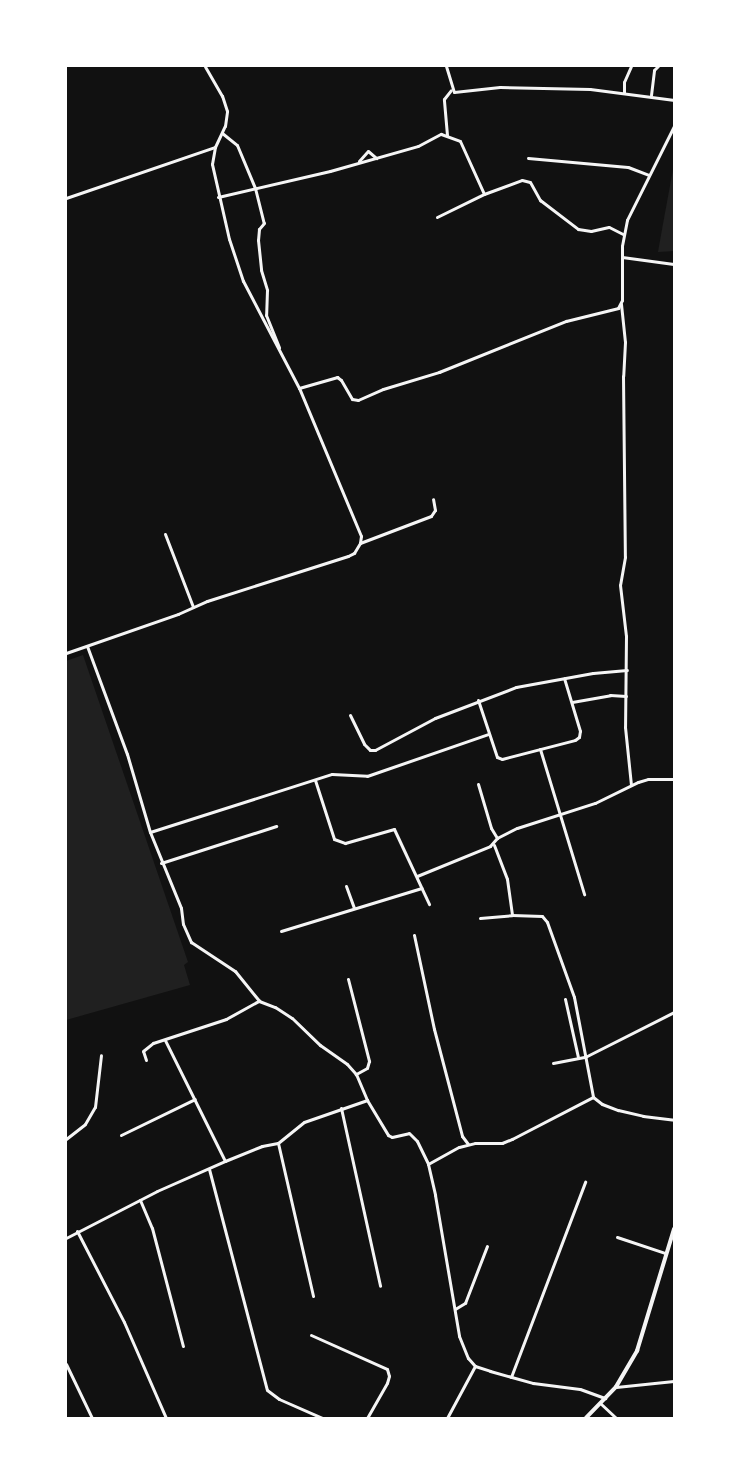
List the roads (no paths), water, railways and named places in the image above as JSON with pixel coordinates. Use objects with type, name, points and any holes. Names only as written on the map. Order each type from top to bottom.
[{"type":"street","points":[[66,652],[87,646],[292,572],[348,556],[354,553],[360,543],[361,536],[299,388],[242,281],[218,197],[212,164],[215,147],[222,133],[226,111],[222,96],[205,66]]},
{"type":"street","points":[[446,66],[452,90]]},
{"type":"street","points":[[624,93],[624,82],[630,66]]},
{"type":"street","points":[[651,95],[654,70],[658,66]]},
{"type":"street","points":[[452,90],[458,92],[508,87],[651,95],[674,100]]},
{"type":"street","points":[[447,135],[444,99],[452,90]]},
{"type":"street","points":[[631,785],[625,728],[627,670],[620,585],[625,557],[623,376],[625,342],[621,304],[622,234],[649,175],[674,126]]},
{"type":"street","points":[[222,133],[237,145],[255,188],[264,223],[259,229],[258,240],[261,270],[267,290],[266,315],[277,336],[281,353]]},
{"type":"street","points":[[218,197],[376,158],[418,146],[441,134],[460,141],[484,194]]},
{"type":"street","points":[[66,198],[215,147]]},
{"type":"street","points":[[358,163],[368,151],[376,158]]},
{"type":"street","points":[[528,158],[628,168],[649,175]]},
{"type":"street","points":[[436,217],[484,194],[522,180],[530,182],[540,200],[578,229],[591,230],[609,227],[622,234]]},
{"type":"street","points":[[622,257],[674,264]]},
{"type":"street","points":[[299,388],[337,377],[341,380],[352,399],[358,400],[383,389],[439,372],[566,321],[614,310],[621,304]]},
{"type":"street","points":[[360,543],[431,516],[435,510],[433,499]]},
{"type":"street","points":[[165,534],[192,608]]},
{"type":"street","points":[[87,646],[127,754],[150,832],[161,863],[181,908],[184,924],[191,942],[235,971],[259,1001],[275,1007],[292,1018],[356,1074],[367,1100],[388,1135],[392,1136],[405,1133],[413,1135],[428,1164],[459,1336],[468,1358],[475,1366],[511,1377],[534,1383],[580,1388],[605,1398]]},
{"type":"street","points":[[350,714],[364,744],[370,750],[375,750],[406,732],[478,700],[516,687],[564,678],[627,670]]},
{"type":"street","points":[[478,700],[493,753],[502,759],[579,737],[572,702],[564,678]]},
{"type":"street","points":[[572,702],[610,695],[626,696]]},
{"type":"street","points":[[150,832],[337,773],[367,776],[488,734]]},
{"type":"street","points":[[540,749],[584,894]]},
{"type":"street","points":[[512,915],[507,879],[494,845],[497,838],[517,828],[596,803],[631,785],[648,779],[674,779]]},
{"type":"street","points":[[315,780],[334,839],[345,843],[394,829],[429,904]]},
{"type":"street","points":[[478,784],[491,828],[497,838]]},
{"type":"street","points":[[161,863],[276,826]]},
{"type":"street","points":[[417,876],[494,845]]},
{"type":"street","points":[[346,886],[354,908]]},
{"type":"street","points":[[281,931],[324,920],[354,908],[422,888]]},
{"type":"street","points":[[480,918],[512,915],[542,916],[545,918],[574,997],[593,1097],[602,1104],[618,1110],[643,1116],[674,1120]]},
{"type":"street","points":[[414,935],[434,1029],[462,1136],[468,1144]]},
{"type":"street","points":[[348,979],[369,1061],[367,1068],[356,1074]]},
{"type":"street","points":[[565,999],[578,1057]]},
{"type":"street","points":[[146,1060],[143,1053],[144,1048],[226,1018],[259,1001]]},
{"type":"street","points":[[553,1063],[578,1057],[585,1057],[674,1012]]},
{"type":"street","points":[[165,1040],[225,1161]]},
{"type":"street","points":[[66,1139],[85,1124],[95,1107],[101,1055]]},
{"type":"street","points":[[428,1164],[468,1144],[506,1142],[593,1097]]},
{"type":"street","points":[[122,1135],[194,1099]]},
{"type":"street","points":[[66,1238],[77,1231],[140,1200],[225,1161],[262,1146],[278,1143],[304,1122],[367,1100]]},
{"type":"street","points":[[341,1108],[380,1286]]},
{"type":"street","points":[[278,1143],[313,1296]]},
{"type":"street","points":[[209,1169],[267,1390],[279,1399],[322,1418]]},
{"type":"street","points":[[511,1377],[585,1182]]},
{"type":"street","points":[[140,1200],[152,1228],[183,1346]]},
{"type":"street","points":[[586,1418],[616,1387],[641,1340],[665,1253],[674,1229]]},
{"type":"street","points":[[77,1231],[124,1322],[166,1418]]},
{"type":"street","points":[[617,1237],[665,1253]]},
{"type":"street","points":[[669,1242],[674,1243]]},
{"type":"street","points":[[455,1309],[466,1303],[487,1246]]},
{"type":"street","points":[[311,1336],[387,1369],[389,1376],[387,1383],[367,1418]]},
{"type":"street","points":[[66,1364],[92,1418]]},
{"type":"street","points":[[447,1418],[475,1366]]},
{"type":"street","points":[[616,1387],[674,1381]]},
{"type":"street","points":[[600,1402],[616,1418]]}]
